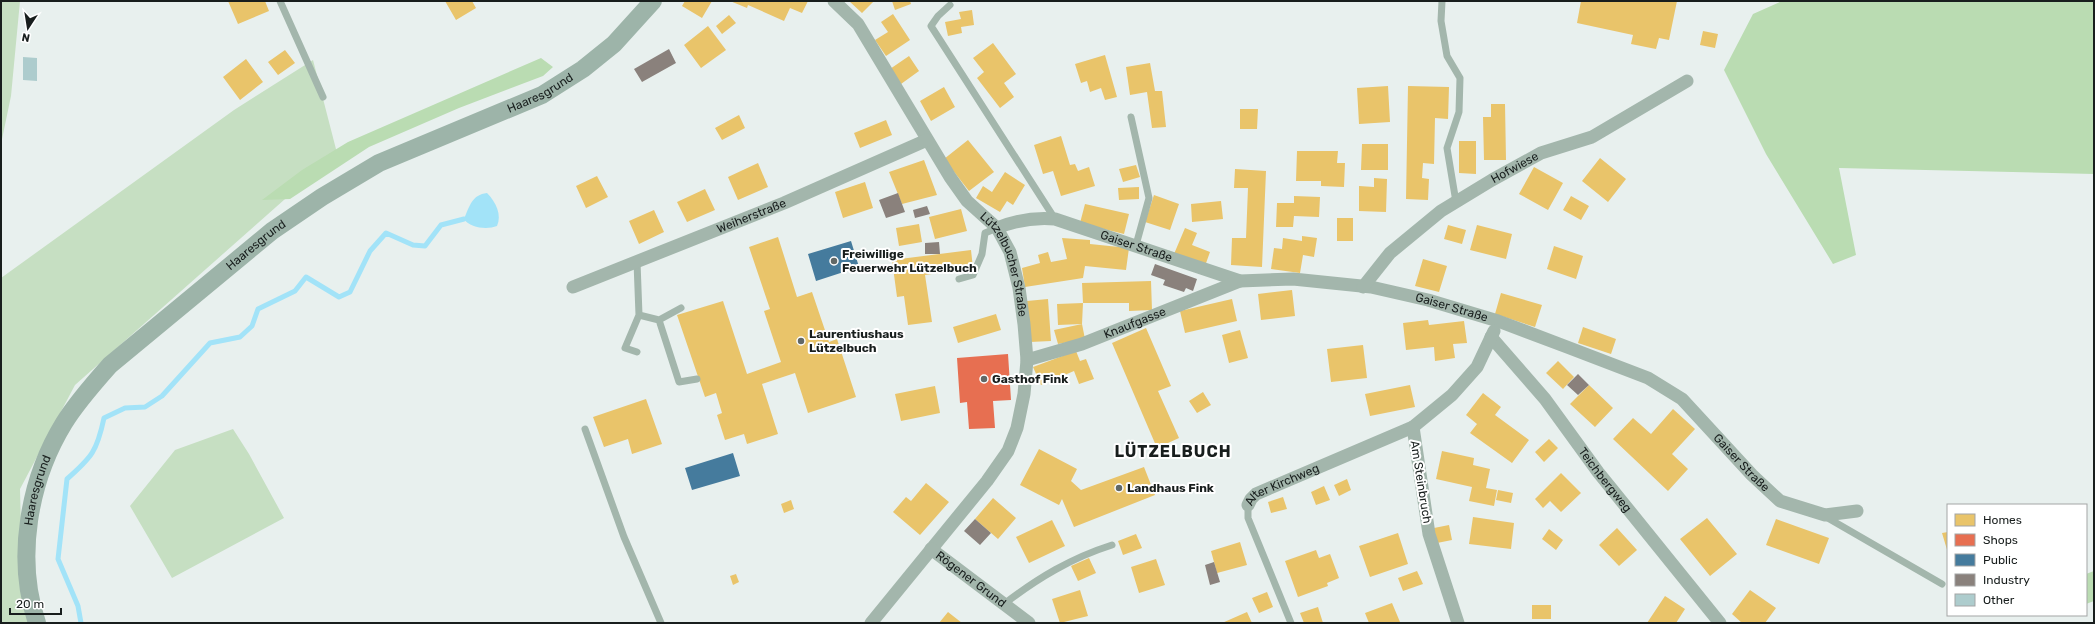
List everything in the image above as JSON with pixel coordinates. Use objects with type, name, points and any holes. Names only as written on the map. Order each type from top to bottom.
[{"type":"street","name":"Haaresgrund","points":[[37,623],[29,591],[27,560],[31,508],[37,482],[52,444],[64,422],[93,383],[110,365],[272,231],[309,205],[379,163],[433,139],[494,116],[542,94],[583,69],[614,44],[653,1]]},
{"type":"street","name":"Lützelbucher Straße","points":[[834,1],[858,24],[927,140],[968,201],[997,228],[1007,244],[1019,288],[1027,360],[1024,394],[1017,428],[1008,450],[986,481],[871,623]]},
{"type":"street","name":"Hofwiese","points":[[1363,287],[1390,253],[1441,211],[1492,180],[1541,153],[1592,137],[1687,81]]},
{"type":"street","name":"Weiherstraße","points":[[573,288],[784,203],[927,140]]},
{"type":"street","name":"Gaiser Straße","points":[[997,228],[1017,220],[1038,217],[1056,219],[1240,281],[1293,279],[1371,287],[1428,300],[1498,322],[1648,378],[1682,399],[1752,475],[1780,501],[1824,516],[1857,512]]},
{"type":"street","name":"Knaufgasse","points":[[1027,360],[1082,344],[1240,281]]},
{"type":"street","name":"Am Steinbruch","points":[[1458,623],[1428,534],[1413,427],[1452,395],[1477,367],[1498,322]]},
{"type":"street","name":"Teichbergweg","points":[[1491,337],[1545,398],[1598,472],[1720,623]]},
{"type":"street","name":"Alter Kirchweg","points":[[1248,505],[1256,494],[1413,427]]},
{"type":"street","name":"Rögener Grund","points":[[931,549],[1029,623]]},
{"type":"lane","points":[[280,1],[323,97]]},
{"type":"lane","points":[[1442,1],[1441,21],[1447,56],[1460,78],[1459,112],[1447,148],[1456,202]]},
{"type":"lane","points":[[950,5],[938,16],[932,26],[1056,219]]},
{"type":"lane","points":[[1130,117],[1149,198],[1136,245]]},
{"type":"lane","points":[[959,279],[973,275],[982,254],[984,232],[997,228]]},
{"type":"lane","points":[[637,262],[639,315],[625,348],[637,352]]},
{"type":"lane","points":[[639,315],[659,320],[681,308]]},
{"type":"lane","points":[[659,320],[679,382],[697,379]]},
{"type":"lane","points":[[585,429],[624,537],[661,623]]},
{"type":"lane","name":"Alter Kirchweg","points":[[1248,505],[1248,518],[1291,623]]},
{"type":"lane","points":[[1824,516],[1942,584]]},
{"type":"lane","points":[[1004,604],[1035,581],[1064,564],[1112,545]]},
{"type":"green space","points":[[1,1],[20,1],[11,96],[1,144]]},
{"type":"green space","points":[[1782,1],[2094,1],[2094,174],[1839,168],[1856,255],[1833,264],[1766,154],[1724,70],[1753,14]]},
{"type":"green space","points":[[541,58],[553,67],[543,76],[459,108],[369,147],[290,199],[262,200],[302,170],[348,142]]},
{"type":"green space","points":[[313,60],[337,153],[75,385],[20,489],[23,606],[30,623],[1,623],[1,278],[234,110]]},
{"type":"green space","points":[[233,429],[249,454],[284,518],[172,578],[130,506],[175,450]]},
{"type":"green space","points":[[2094,571],[2094,601],[2087,604],[2087,574]]},
{"type":"water","points":[[487,193],[493,200],[497,209],[499,217],[497,226],[484,228],[474,226],[464,219],[475,198]]},
{"type":"building: Homes","points":[[228,1],[265,1],[269,11],[238,24]]},
{"type":"building: Homes","points":[[445,1],[472,1],[476,8],[456,20]]},
{"type":"building: Homes","points":[[685,1],[712,1],[702,18],[682,6]]},
{"type":"building: Homes","points":[[730,1],[808,1],[802,13],[790,8],[784,21],[748,5],[747,8]]},
{"type":"building: Homes","points":[[849,1],[874,1],[862,13]]},
{"type":"building: Homes","points":[[892,1],[910,1],[911,4],[895,10]]},
{"type":"building: Homes","points":[[1581,1],[1677,1],[1669,40],[1659,38],[1656,49],[1631,44],[1633,35],[1577,23]]},
{"type":"building: Homes","points":[[972,10],[974,25],[961,27],[962,33],[948,36],[945,22],[961,19],[959,12]]},
{"type":"building: Homes","points":[[893,14],[910,40],[886,56],[875,40],[888,32],[881,22]]},
{"type":"building: Homes","points":[[729,15],[736,23],[722,34],[716,26]]},
{"type":"building: Homes","points":[[708,26],[726,50],[701,68],[684,45]]},
{"type":"building: Homes","points":[[1703,31],[1718,34],[1715,48],[1700,45]]},
{"type":"building: Homes","points":[[993,43],[1016,74],[1004,83],[1014,97],[1000,108],[977,78],[984,72],[973,58]]},
{"type":"building: Homes","points":[[285,50],[295,63],[278,75],[268,62]]},
{"type":"building: Homes","points":[[1105,55],[1117,97],[1105,100],[1101,88],[1090,92],[1087,81],[1081,83],[1075,64]]},
{"type":"building: Homes","points":[[909,56],[919,71],[901,84],[890,69]]},
{"type":"building: Homes","points":[[246,59],[263,82],[240,100],[223,77]]},
{"type":"building: Homes","points":[[1150,63],[1155,91],[1162,91],[1166,127],[1152,128],[1147,92],[1130,95],[1126,67]]},
{"type":"building: Homes","points":[[1388,86],[1390,122],[1359,124],[1357,88]]},
{"type":"building: Homes","points":[[1408,86],[1449,87],[1448,119],[1435,118],[1434,164],[1423,163],[1422,178],[1429,179],[1428,200],[1406,199]]},
{"type":"building: Homes","points":[[944,87],[955,107],[931,121],[920,101]]},
{"type":"building: Homes","points":[[1491,104],[1505,104],[1506,160],[1484,160],[1483,117],[1491,117]]},
{"type":"building: Homes","points":[[1240,109],[1258,109],[1257,129],[1240,129]]},
{"type":"building: Homes","points":[[739,115],[745,128],[722,140],[715,128]]},
{"type":"building: Homes","points":[[886,120],[892,135],[860,148],[854,133]]},
{"type":"building: Homes","points":[[1061,136],[1070,165],[1075,164],[1078,171],[1089,167],[1095,186],[1061,196],[1053,171],[1043,174],[1034,145]]},
{"type":"building: Homes","points":[[968,140],[994,172],[969,191],[944,159]]},
{"type":"building: Homes","points":[[1459,141],[1476,141],[1476,174],[1459,173]]},
{"type":"building: Homes","points":[[1362,144],[1388,144],[1388,170],[1361,170]]},
{"type":"building: Homes","points":[[1297,151],[1338,151],[1337,163],[1345,163],[1344,187],[1321,186],[1321,181],[1296,181]]},
{"type":"building: Homes","points":[[1600,158],[1626,179],[1608,202],[1582,181]]},
{"type":"building: Homes","points":[[924,160],[937,195],[902,204],[889,172]]},
{"type":"building: Homes","points":[[758,163],[768,187],[738,200],[728,177]]},
{"type":"building: Homes","points":[[1136,165],[1140,177],[1123,182],[1119,169]]},
{"type":"building: Homes","points":[[1534,167],[1563,183],[1548,210],[1519,194]]},
{"type":"building: Homes","points":[[1235,169],[1266,171],[1262,267],[1231,265],[1232,238],[1246,238],[1248,188],[1234,188]]},
{"type":"building: Homes","points":[[1005,172],[1025,185],[1013,205],[1007,201],[1000,212],[976,198],[983,186],[992,192]]},
{"type":"building: Homes","points":[[597,176],[608,197],[586,208],[576,186]]},
{"type":"building: Homes","points":[[1374,178],[1387,179],[1386,212],[1359,211],[1359,186],[1374,187]]},
{"type":"building: Homes","points":[[865,182],[873,208],[843,218],[835,192]]},
{"type":"building: Homes","points":[[1139,187],[1139,199],[1119,200],[1118,188]]},
{"type":"building: Homes","points":[[705,189],[715,210],[687,222],[677,202]]},
{"type":"building: Homes","points":[[1154,195],[1179,204],[1170,230],[1145,222]]},
{"type":"building: Homes","points":[[1294,196],[1320,197],[1319,217],[1294,216],[1293,227],[1276,227],[1277,203],[1294,203]]},
{"type":"building: Homes","points":[[1571,196],[1589,206],[1581,220],[1563,210]]},
{"type":"building: Homes","points":[[1221,201],[1223,219],[1192,222],[1191,204]]},
{"type":"building: Homes","points":[[1085,204],[1129,214],[1124,234],[1080,223]]},
{"type":"building: Homes","points":[[961,209],[967,231],[935,239],[929,217]]},
{"type":"building: Homes","points":[[654,210],[664,232],[639,244],[629,221]]},
{"type":"building: Homes","points":[[1337,218],[1353,218],[1353,241],[1337,241]]},
{"type":"building: Homes","points":[[919,224],[922,242],[899,246],[896,228]]},
{"type":"building: Homes","points":[[1448,225],[1466,230],[1462,244],[1444,239]]},
{"type":"building: Homes","points":[[1477,225],[1512,234],[1506,259],[1470,250]]},
{"type":"building: Homes","points":[[1185,228],[1197,233],[1192,245],[1210,252],[1205,266],[1174,254]]},
{"type":"building: Homes","points":[[1302,236],[1317,238],[1314,257],[1303,255],[1300,273],[1271,269],[1274,248],[1282,249],[1283,238],[1302,241]]},
{"type":"building: Homes","name":"Laurentiushaus Lützelbuch","points":[[778,237],[797,297],[812,292],[829,342],[837,339],[856,397],[808,413],[795,373],[762,384],[778,434],[747,444],[744,434],[725,440],[717,415],[722,413],[716,393],[705,397],[677,315],[723,301],[747,374],[781,362],[764,311],[770,309],[749,247]]},
{"type":"building: Homes","points":[[1062,238],[1090,240],[1090,244],[1129,248],[1126,270],[1085,266],[1083,278],[1025,287],[1022,268],[1040,263],[1038,255],[1048,252],[1051,262],[1067,259]]},
{"type":"building: Homes","points":[[1554,246],[1583,256],[1576,279],[1547,269]]},
{"type":"building: Homes","points":[[971,250],[973,268],[925,275],[932,322],[908,325],[904,296],[897,297],[892,260]]},
{"type":"building: Homes","points":[[1423,259],[1447,266],[1439,292],[1415,286]]},
{"type":"building: Homes","points":[[1151,281],[1152,310],[1129,311],[1129,303],[1083,303],[1082,283]]},
{"type":"building: Homes","points":[[1292,290],[1295,316],[1261,320],[1258,294]]},
{"type":"building: Homes","points":[[1501,293],[1542,305],[1535,327],[1495,314]]},
{"type":"building: Homes","points":[[1048,299],[1051,341],[1030,342],[1027,301]]},
{"type":"building: Homes","points":[[1232,299],[1237,321],[1185,333],[1180,311]]},
{"type":"building: Homes","points":[[1083,303],[1082,324],[1058,325],[1057,304]]},
{"type":"building: Homes","points":[[996,314],[1001,330],[958,343],[953,327]]},
{"type":"building: Homes","points":[[1428,320],[1429,325],[1464,321],[1467,343],[1453,344],[1455,358],[1435,361],[1434,347],[1406,350],[1403,323]]},
{"type":"building: Homes","points":[[1082,324],[1085,339],[1058,344],[1054,330]]},
{"type":"building: Homes","points":[[1583,327],[1616,339],[1611,354],[1578,343]]},
{"type":"building: Homes","points":[[1146,328],[1171,386],[1158,391],[1179,438],[1157,448],[1112,343]]},
{"type":"building: Homes","points":[[1240,330],[1248,358],[1229,363],[1222,335]]},
{"type":"building: Homes","points":[[1363,345],[1367,378],[1331,382],[1327,349]]},
{"type":"building: Homes","points":[[1076,351],[1080,361],[1086,359],[1094,379],[1079,384],[1074,371],[1041,385],[1033,367]]},
{"type":"building: Homes","points":[[1558,361],[1574,377],[1563,389],[1546,373]]},
{"type":"building: Homes","points":[[1410,385],[1415,407],[1370,416],[1365,394]]},
{"type":"building: Homes","points":[[1589,385],[1613,408],[1595,427],[1570,404]]},
{"type":"building: Homes","points":[[935,386],[940,413],[901,421],[895,394]]},
{"type":"building: Homes","points":[[1203,392],[1211,405],[1197,413],[1189,401]]},
{"type":"building: Homes","points":[[1483,393],[1501,407],[1495,415],[1529,440],[1512,463],[1470,433],[1477,424],[1466,415]]},
{"type":"building: Homes","points":[[646,399],[662,444],[632,454],[628,439],[604,447],[593,417]]},
{"type":"building: Homes","points":[[1673,409],[1695,429],[1672,454],[1688,469],[1668,491],[1613,439],[1633,418],[1651,434]]},
{"type":"building: Homes","points":[[1549,439],[1558,448],[1544,462],[1535,452]]},
{"type":"building: Homes","name":"Landhaus Fink","points":[[1039,449],[1077,469],[1071,481],[1081,490],[1144,467],[1155,495],[1074,527],[1062,499],[1059,505],[1020,485]]},
{"type":"building: Homes","points":[[1442,451],[1474,458],[1473,465],[1490,469],[1486,488],[1497,490],[1494,506],[1469,501],[1472,487],[1436,479]]},
{"type":"building: Homes","points":[[1561,473],[1581,493],[1561,512],[1550,501],[1543,508],[1535,499]]},
{"type":"building: Homes","points":[[1347,479],[1351,490],[1339,496],[1334,485]]},
{"type":"building: Homes","points":[[926,483],[949,502],[920,535],[893,512],[906,497],[911,501]]},
{"type":"building: Homes","points":[[1324,486],[1330,500],[1316,505],[1311,492]]},
{"type":"building: Homes","points":[[1498,490],[1513,493],[1511,503],[1496,500]]},
{"type":"building: Homes","points":[[1283,497],[1287,509],[1271,513],[1268,502]]},
{"type":"building: Homes","points":[[993,498],[1016,518],[998,539],[975,519]]},
{"type":"building: Homes","points":[[791,500],[794,509],[784,513],[781,504]]},
{"type":"building: Homes","points":[[1473,517],[1514,523],[1511,549],[1469,544]]},
{"type":"building: Homes","points":[[1707,518],[1737,554],[1710,576],[1680,539]]},
{"type":"building: Homes","points":[[1776,519],[1829,538],[1819,564],[1766,545]]},
{"type":"building: Homes","points":[[1052,520],[1065,546],[1029,563],[1016,537]]},
{"type":"building: Homes","points":[[1449,525],[1452,540],[1437,543],[1434,528]]},
{"type":"building: Homes","points":[[1617,528],[1637,550],[1619,566],[1599,545]]},
{"type":"building: Homes","points":[[1549,529],[1563,540],[1556,550],[1542,539]]},
{"type":"building: Homes","points":[[1947,532],[1947,550],[1942,533]]},
{"type":"building: Homes","points":[[1398,533],[1408,564],[1370,577],[1359,546]]},
{"type":"building: Homes","points":[[1136,534],[1142,548],[1123,555],[1118,541]]},
{"type":"building: Homes","points":[[1240,542],[1247,565],[1217,573],[1211,551]]},
{"type":"building: Homes","points":[[1316,550],[1319,558],[1330,554],[1339,578],[1327,583],[1328,586],[1298,597],[1285,561]]},
{"type":"building: Homes","points":[[1089,558],[1096,573],[1078,581],[1071,566]]},
{"type":"building: Homes","points":[[1156,559],[1165,585],[1139,593],[1131,567]]},
{"type":"building: Homes","points":[[1417,571],[1423,584],[1403,591],[1398,578]]},
{"type":"building: Homes","points":[[736,574],[739,582],[733,585],[730,576]]},
{"type":"building: Homes","points":[[1080,590],[1088,616],[1060,623],[1052,599]]},
{"type":"building: Homes","points":[[1750,590],[1776,608],[1765,623],[1742,623],[1732,614]]},
{"type":"building: Homes","points":[[1267,592],[1273,607],[1259,613],[1252,598]]},
{"type":"building: Homes","points":[[1665,596],[1685,609],[1676,623],[1647,623]]},
{"type":"building: Homes","points":[[1392,603],[1400,622],[1369,623],[1365,613]]},
{"type":"building: Homes","points":[[1532,605],[1551,605],[1551,619],[1532,619]]},
{"type":"building: Homes","points":[[1318,607],[1323,623],[1304,623],[1300,613]]},
{"type":"building: Homes","points":[[948,612],[962,623],[939,623]]},
{"type":"building: Homes","points":[[1247,612],[1252,623],[1222,623]]},
{"type":"building: Shops","name":"Gasthof Fink","points":[[1008,354],[1011,400],[993,401],[995,428],[969,429],[967,402],[960,403],[957,358]]},
{"type":"building: Public","name":"Freiwillige Feuerwehr Lützelbuch","points":[[851,241],[859,267],[816,281],[808,254]]},
{"type":"building: Public","points":[[733,453],[740,476],[692,490],[685,468]]},
{"type":"building: Industry","points":[[669,49],[676,63],[642,82],[634,69]]},
{"type":"building: Industry","points":[[898,193],[905,212],[886,218],[879,200]]},
{"type":"building: Industry","points":[[927,206],[930,214],[915,218],[913,210]]},
{"type":"building: Industry","points":[[939,242],[940,254],[925,254],[925,243]]},
{"type":"building: Industry","points":[[1155,264],[1197,279],[1193,291],[1186,288],[1184,292],[1163,285],[1165,280],[1151,275]]},
{"type":"building: Industry","points":[[1578,374],[1589,385],[1578,395],[1567,385]]},
{"type":"building: Industry","points":[[975,519],[991,533],[980,545],[964,531]]},
{"type":"building: Industry","points":[[1214,562],[1220,582],[1210,585],[1205,565]]},
{"type":"building: Other","points":[[23,57],[37,58],[37,81],[23,80]]},
{"type":"waterway","points":[[81,623],[78,606],[58,559],[67,479],[88,459],[92,453],[99,438],[104,418],[125,408],[145,407],[162,396],[210,343],[240,337],[252,326],[258,309],[295,291],[306,277],[339,297],[350,292],[370,251],[386,233],[413,245],[425,246],[441,225],[464,219]]},
{"type":"place","name":"Freiwillige Feuerwehr Lützelbuch","points":[[834,261]]},
{"type":"place","name":"Laurentiushaus Lützelbuch","points":[[801,341]]},
{"type":"place","name":"Gasthof Fink","points":[[984,379]]},
{"type":"place","name":"Landhaus Fink","points":[[1119,488]]},
{"type":"district","name":"LÜTZELBUCH","points":[[1173,451]]}]
